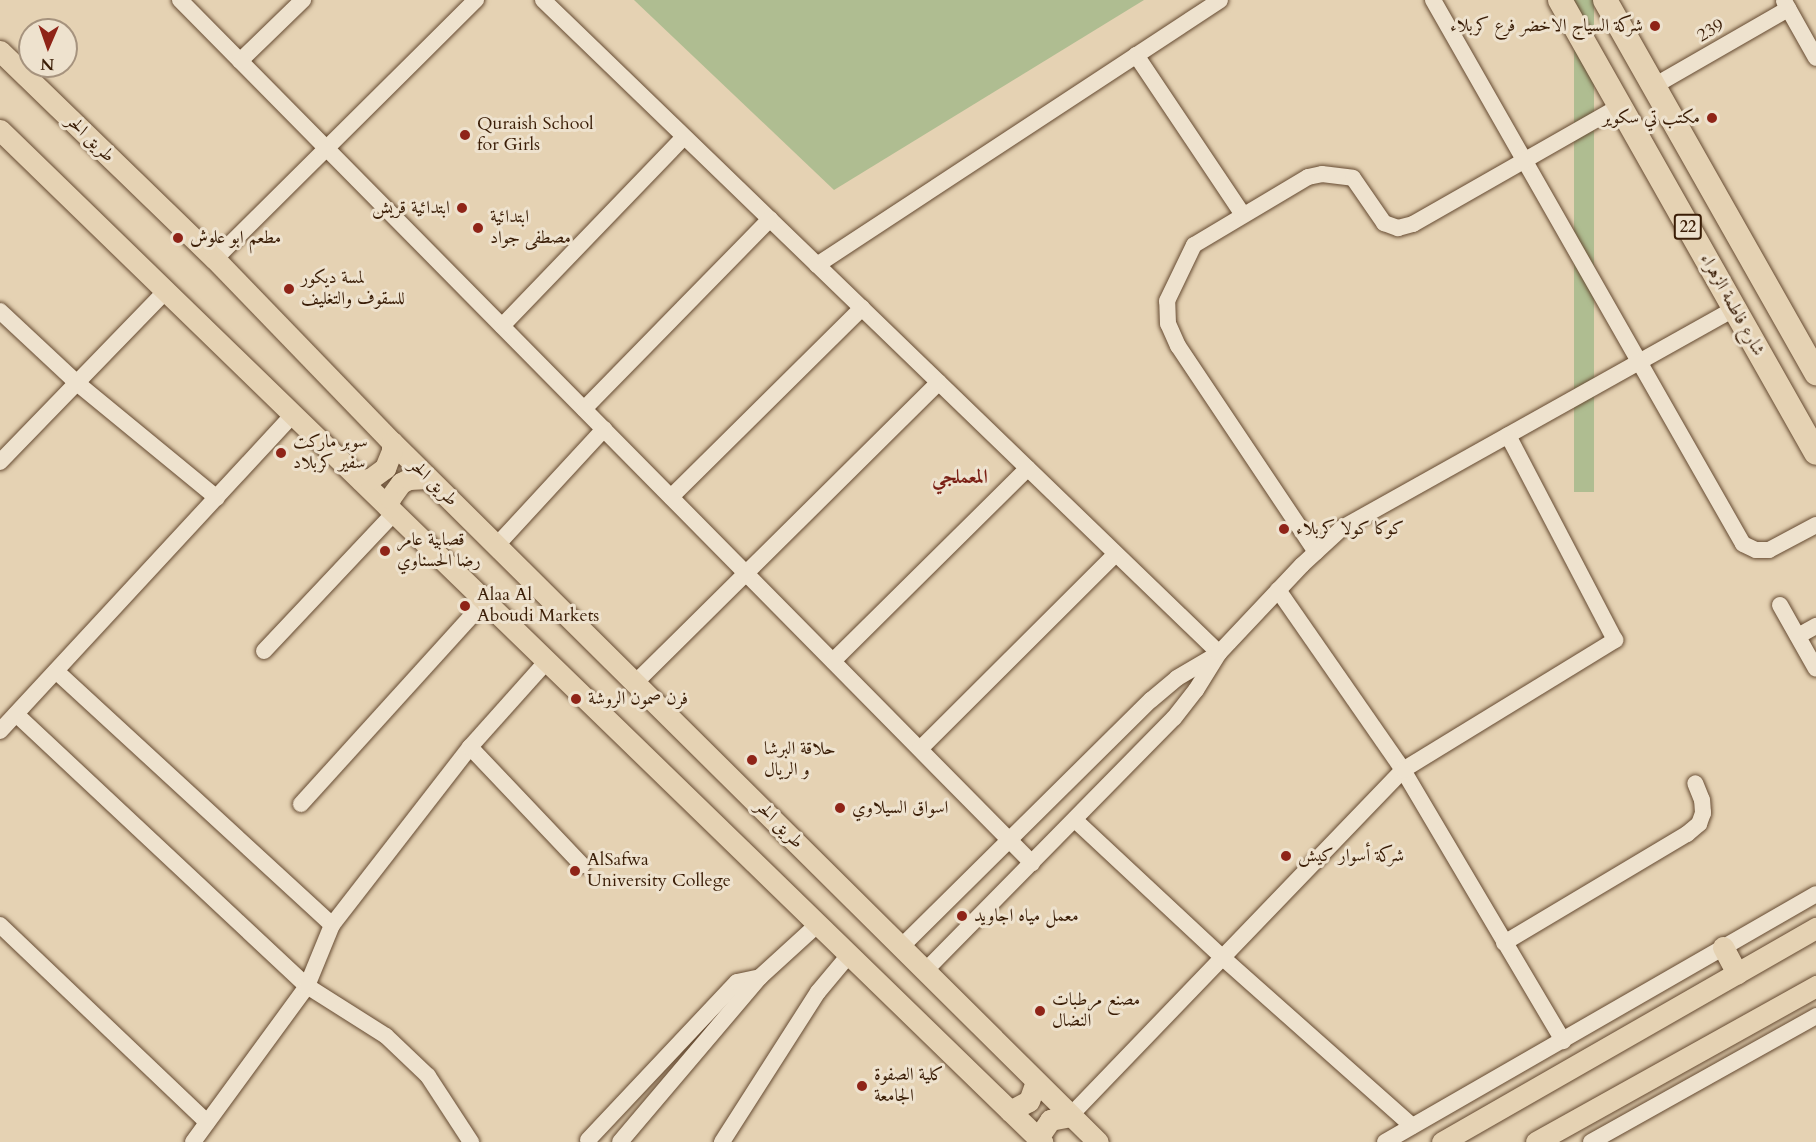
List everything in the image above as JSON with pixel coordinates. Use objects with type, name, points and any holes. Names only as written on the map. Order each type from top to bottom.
[{"type":"highway","name":"شارع فاطمة الزهراء","points":[[1560,0],[1816,453]]},
{"type":"highway","name":"22","points":[[1605,0],[1816,373]]},
{"type":"main road","name":"طريق الحر","points":[[0,51],[215,259],[392,442],[1098,1142]]},
{"type":"main road","points":[[2,136],[166,291],[1040,1140],[1050,1120],[1070,1116]]},
{"type":"main road","points":[[360,480],[370,479],[385,468],[392,451],[392,442]]},
{"type":"main road","points":[[391,510],[390,498],[401,483],[409,479],[428,478]]},
{"type":"main road","points":[[1442,1142],[1816,928]]},
{"type":"main road","points":[[1723,947],[1737,973]]},
{"type":"main road","points":[[1536,1142],[1816,986]]},
{"type":"main road","points":[[1011,1111],[1029,1101],[1036,1082]]},
{"type":"street","points":[[180,0],[1032,863]]},
{"type":"street","points":[[240,61],[303,0]]},
{"type":"street","points":[[215,259],[476,0]]},
{"type":"street","points":[[543,0],[1219,653]]},
{"type":"street","points":[[817,265],[1220,0]]},
{"type":"street","points":[[1432,0],[1743,544],[1756,550],[1769,550],[1816,525]]},
{"type":"street","points":[[1786,5],[1816,58]]},
{"type":"street","name":"239","points":[[1654,86],[1786,5]]},
{"type":"street","points":[[1136,55],[1243,216]]},
{"type":"street","points":[[1316,552],[1178,346],[1168,324],[1167,302],[1194,245],[1308,177],[1338,174],[1353,178],[1384,223],[1398,228],[1413,224],[1620,106]]},
{"type":"street","points":[[502,326],[684,137]]},
{"type":"street","points":[[584,409],[770,219]]},
{"type":"street","points":[[0,462],[166,291]]},
{"type":"street","points":[[671,497],[862,308]]},
{"type":"street","points":[[925,971],[1174,718],[1196,690],[1219,653],[1278,590],[1342,528],[1734,309]]},
{"type":"street","points":[[0,310],[77,383],[217,498]]},
{"type":"street","points":[[636,682],[939,382]]},
{"type":"street","points":[[0,731],[293,415]]},
{"type":"street","points":[[497,545],[604,429]]},
{"type":"street","points":[[1070,1116],[1403,770],[1615,640],[1508,435]]},
{"type":"street","points":[[833,661],[1028,468]]},
{"type":"street","points":[[264,651],[391,510]]},
{"type":"street","points":[[920,749],[1116,554]]},
{"type":"street","points":[[1278,590],[1403,770],[1563,1041]]},
{"type":"street","points":[[301,804],[485,601]]},
{"type":"street","points":[[1780,605],[1816,669]]},
{"type":"street","points":[[1798,636],[1816,626]]},
{"type":"street","points":[[901,947],[1163,688],[1219,653]]},
{"type":"street","points":[[193,1142],[308,986],[332,925],[470,747],[547,661]]},
{"type":"street","points":[[56,671],[332,925]]},
{"type":"street","points":[[16,714],[308,986],[394,1044],[428,1076],[444,1096],[471,1142]]},
{"type":"street","points":[[470,747],[582,865]]},
{"type":"street","points":[[1504,943],[1687,834],[1699,824],[1703,813],[1702,800],[1695,783]]},
{"type":"street","points":[[1075,820],[1223,958],[1412,1126]]},
{"type":"street","points":[[1385,1142],[1816,894]]},
{"type":"street","points":[[620,1142],[760,977],[818,924]]},
{"type":"street","points":[[0,925],[207,1122]]},
{"type":"street","points":[[722,1142],[818,992],[849,955]]},
{"type":"street","points":[[588,1140],[737,982],[760,977]]},
{"type":"street","points":[[1591,1142],[1816,1016]]},
{"type":"green space","points":[[634,0],[1144,0],[834,190]]},
{"type":"green space","points":[[1574,0],[1594,0],[1594,492],[1574,492]]},
{"type":"place","name":"شركة السياج الاخضر فرع كربلاء","points":[[1655,26]]},
{"type":"place","name":"مكتب تي سكوير","points":[[1712,118]]},
{"type":"place","name":"Quraish School for Girls","points":[[465,135]]},
{"type":"place","name":"ابتدائية قريش","points":[[462,208]]},
{"type":"place","name":"ابتدائية مصطفى جواد","points":[[478,228]]},
{"type":"place","name":"مطعم ابو علوش","points":[[178,238]]},
{"type":"place","name":"لمسة ديكور للسقوف والتغليف","points":[[289,289]]},
{"type":"place","name":"سوبر ماركت سفير كربلاد","points":[[281,453]]},
{"type":"place","name":"كوكا كولا كربلاء","points":[[1284,529]]},
{"type":"place","name":"قصابية عامر رضا الحسناوي","points":[[385,551]]},
{"type":"place","name":"Alaa Al Aboudi Markets","points":[[465,606]]},
{"type":"place","name":"فرن صمون الروشة","points":[[576,699]]},
{"type":"place","name":"حلاقة البرشا و الريال","points":[[752,760]]},
{"type":"place","name":"اسواق السيلاوي","points":[[840,808]]},
{"type":"place","name":"شركة أسوار كيش","points":[[1286,856]]},
{"type":"place","name":"AlSafwa University College","points":[[575,871]]},
{"type":"place","name":"معمل مياه اجاويد","points":[[962,916]]},
{"type":"place","name":"مصنع مرطبات النضال","points":[[1040,1011]]},
{"type":"place","name":"كلية الصفوة الجامعة","points":[[862,1086]]},
{"type":"district","name":"المعملجي","points":[[960,476]]}]
